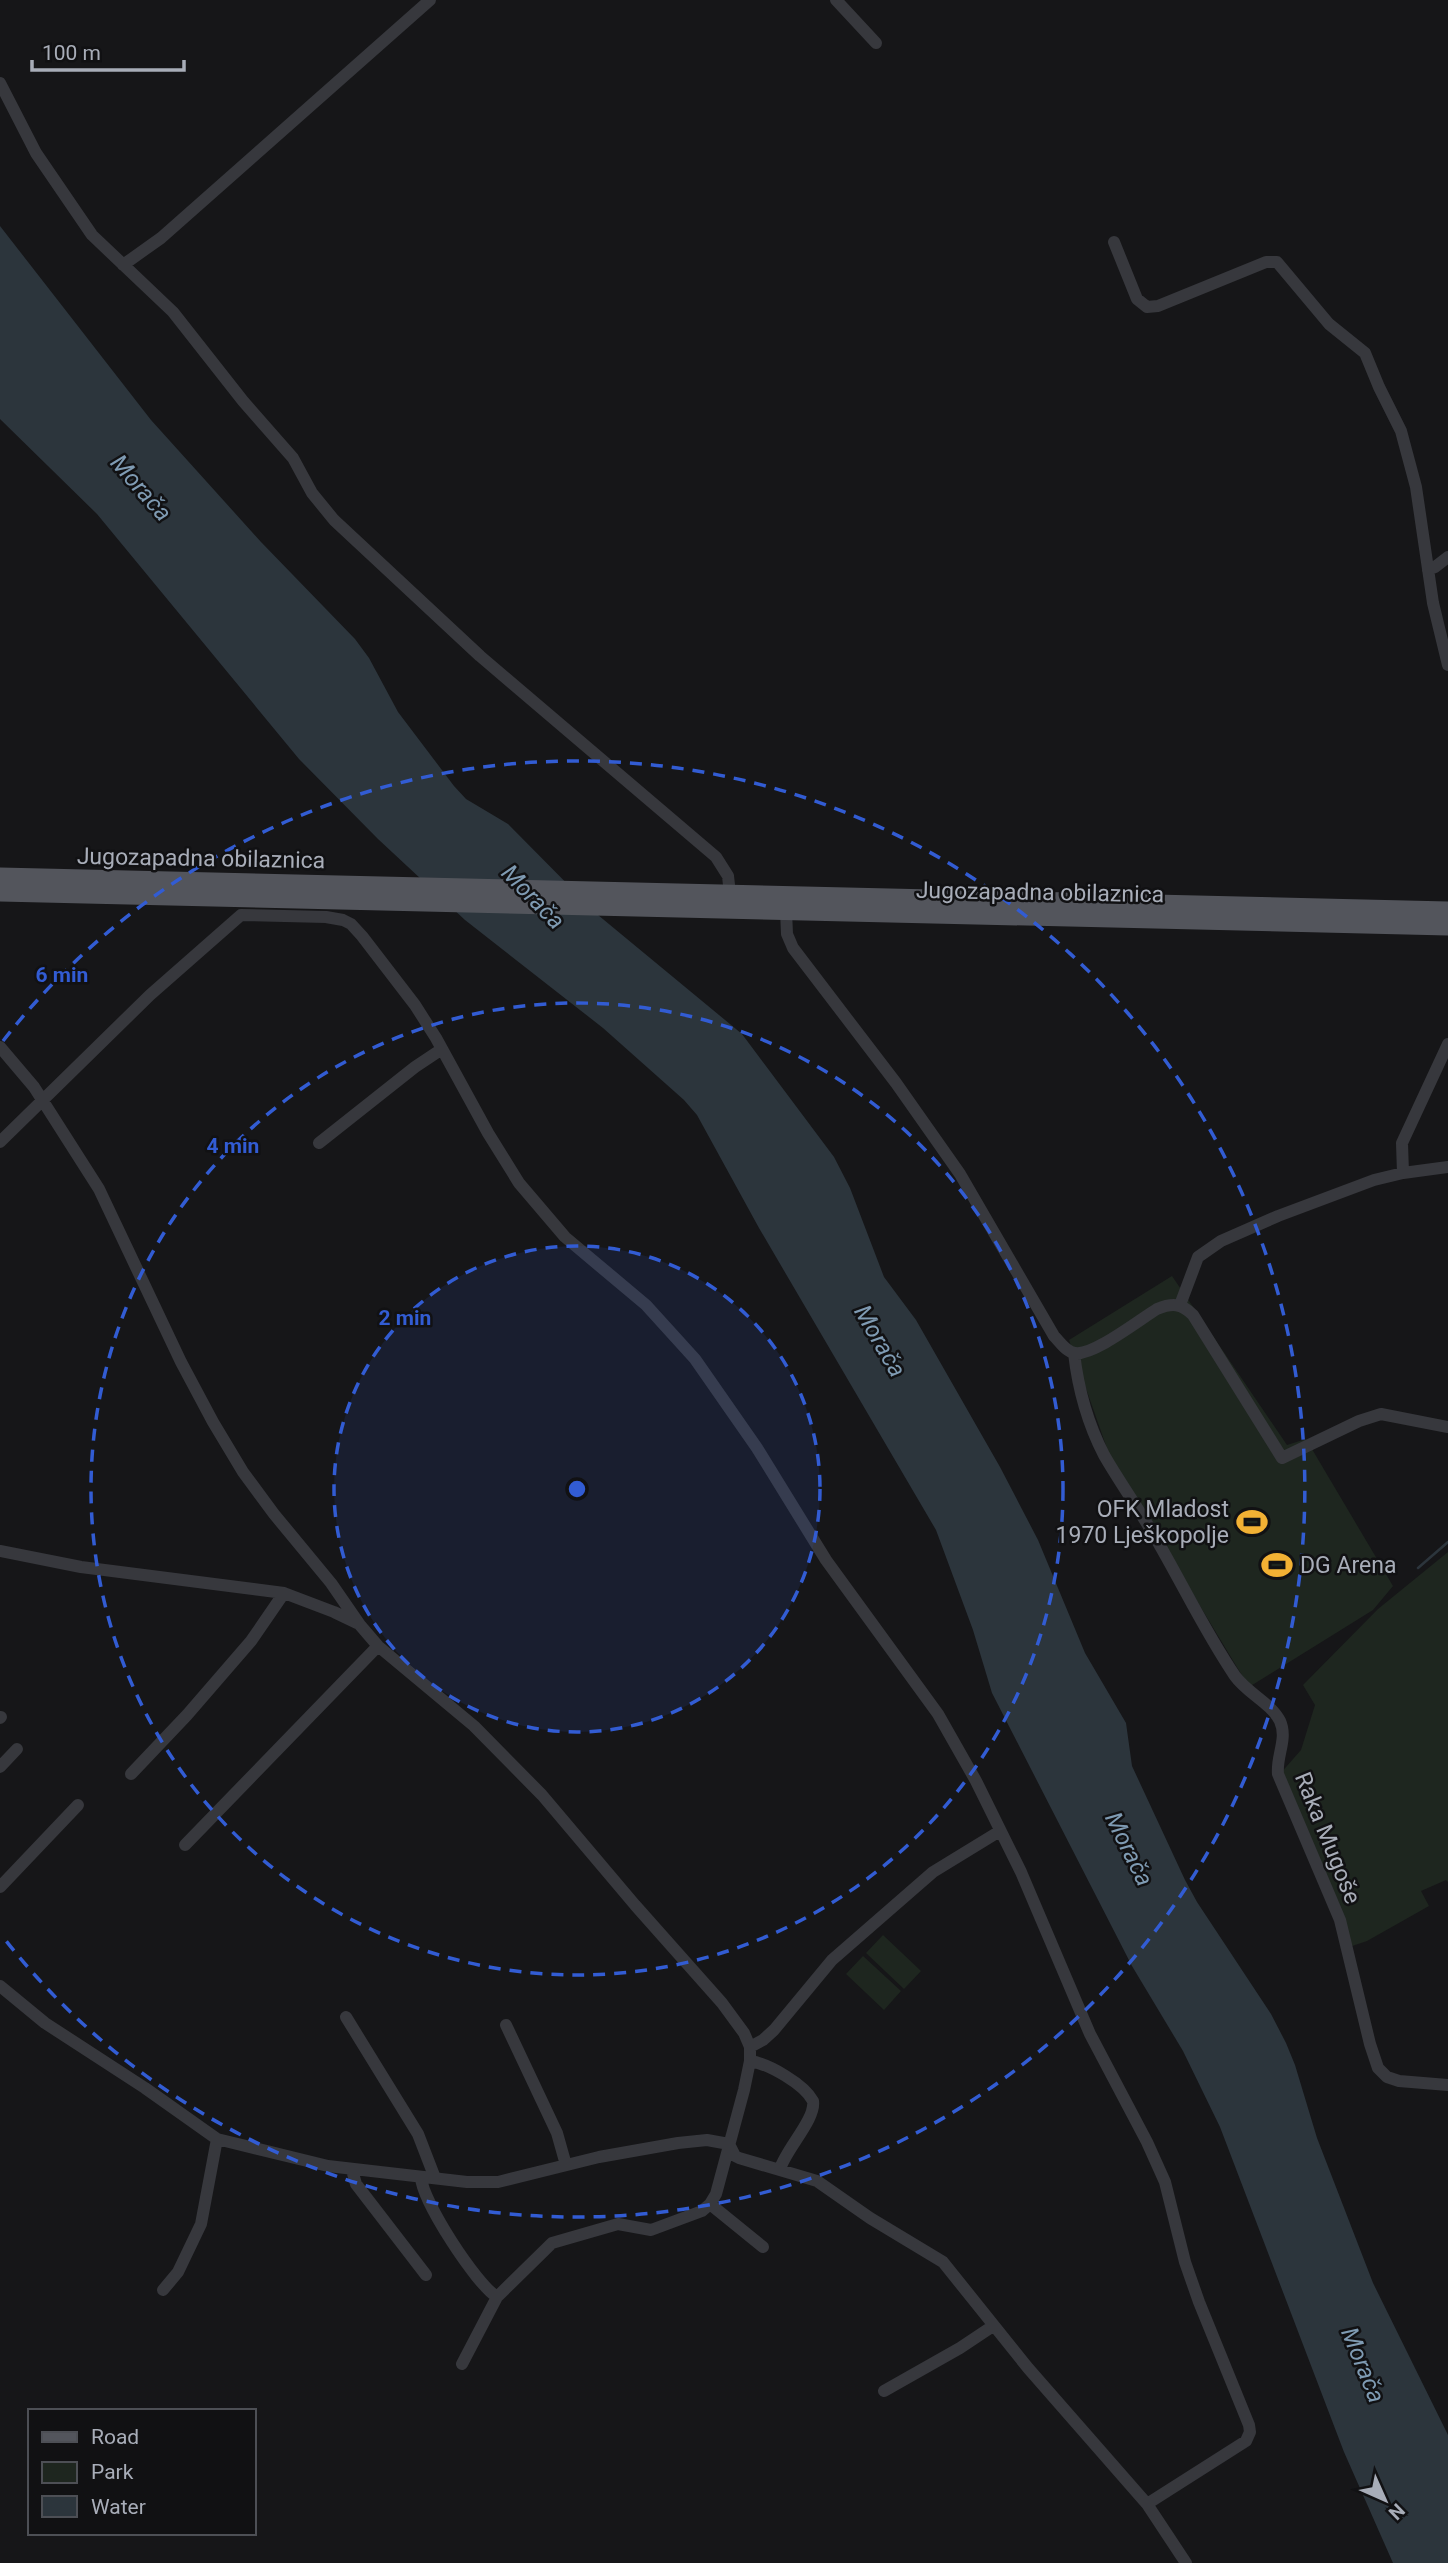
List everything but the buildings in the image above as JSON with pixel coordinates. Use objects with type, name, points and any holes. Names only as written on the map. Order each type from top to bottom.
[{"type":"main road","name":"Jugozapadna obilaznica","points":[[0,877],[400,895]]},
{"type":"main road","name":"Jugozapadna obilaznica","points":[[0,892],[400,895]]},
{"type":"main road","name":"Jugozapadna obilaznica","points":[[631,900],[730,894],[1448,911]]},
{"type":"main road","points":[[400,895],[631,900]]},
{"type":"main road","name":"Jugozapadna obilaznica","points":[[631,900],[786,911],[1448,926]]},
{"type":"street","points":[[123,265],[161,238],[430,0]]},
{"type":"street","points":[[836,0],[876,43]]},
{"type":"street","points":[[0,83],[36,153],[92,234],[173,312],[243,401],[293,458],[312,493],[334,520],[480,656],[716,857],[728,876],[730,894]]},
{"type":"street","points":[[1114,242],[1137,299],[1147,307],[1158,306],[1269,261],[1282,265],[1329,324],[1361,348],[1368,357],[1406,447],[1416,487],[1433,603],[1448,665]]},
{"type":"street","points":[[1428,570],[1448,557]]},
{"type":"street","points":[[786,911],[787,934],[793,948],[888,1073],[960,1174],[1054,1336],[1067,1350],[1074,1353],[1092,1350],[1157,1309],[1180,1305],[1193,1315],[1282,1458],[1359,1421],[1381,1414],[1448,1427]]},
{"type":"street","points":[[0,1142],[150,995],[241,915],[326,917],[351,924],[415,1005],[488,1133],[519,1183],[540,1210],[565,1237],[661,1320],[704,1371],[757,1448],[827,1560],[945,1726],[1000,1830],[1034,1900],[1090,2034],[1121,2089],[1165,2182],[1185,2262],[1249,2425],[1250,2432],[1246,2441],[1147,2504]]},
{"type":"street","points":[[1404,1173],[1402,1143],[1448,1044]]},
{"type":"street","points":[[0,1047],[43,1101],[99,1189],[181,1362],[224,1442],[266,1503],[378,1646],[474,1726],[542,1795],[722,2003],[744,2033],[750,2047],[744,2090],[716,2194],[710,2204],[702,2211],[651,2230],[618,2224],[558,2239],[539,2253],[497,2297],[463,2364]]},
{"type":"street","points":[[319,1143],[415,1066],[442,1049]]},
{"type":"street","points":[[1180,1305],[1198,1257],[1221,1241],[1374,1181],[1404,1173],[1448,1167]]},
{"type":"street","name":"Raka Mugoše","points":[[1074,1353],[1077,1378],[1105,1455],[1237,1679],[1275,1714],[1280,1722],[1283,1741],[1277,1766],[1278,1774],[1336,1911],[1378,2068],[1387,2077],[1399,2081],[1448,2085]]},
{"type":"street","points":[[0,1551],[81,1567],[284,1593],[360,1625]]},
{"type":"street","points":[[131,1774],[251,1641],[284,1593]]},
{"type":"street","points":[[185,1845],[378,1646]]},
{"type":"street","points":[[0,1767],[17,1749]]},
{"type":"street","points":[[0,1887],[79,1805]]},
{"type":"street","points":[[750,2047],[774,2030],[832,1960],[920,1883],[947,1862],[1000,1830]]},
{"type":"street","points":[[0,1986],[44,2023],[145,2088],[217,2139],[239,2146],[352,2170],[467,2182],[498,2182],[599,2157],[696,2140],[729,2144]]},
{"type":"street","points":[[346,2017],[418,2134],[428,2178],[422,2188],[482,2286],[497,2297]]},
{"type":"street","points":[[506,2025],[556,2133],[566,2165]]},
{"type":"street","points":[[750,2061],[774,2070],[806,2091],[813,2101],[812,2112],[786,2153],[780,2169]]},
{"type":"street","points":[[163,2290],[178,2272],[201,2224],[217,2139]]},
{"type":"street","points":[[729,2144],[735,2156],[801,2175],[822,2184],[870,2218],[937,2258],[951,2271],[993,2326],[1147,2504],[1186,2563]]},
{"type":"street","points":[[352,2170],[356,2184],[426,2274]]},
{"type":"street","points":[[710,2204],[763,2247]]},
{"type":"street","points":[[884,2392],[993,2326]]},
{"type":"green space","name":"OFK Mladost 1970 Lješkopolje","points":[[1172,1276],[1287,1445],[1306,1439],[1393,1586],[1373,1610],[1249,1687],[1110,1457],[1069,1340]]},
{"type":"green space","points":[[1448,1552],[1448,1882],[1446,1880],[1421,1891],[1429,1906],[1367,1941],[1346,1948],[1279,1775],[1301,1750],[1315,1705],[1303,1685],[1378,1609]]},
{"type":"green space","points":[[883,1935],[921,1971],[904,1989],[866,1953]]},
{"type":"green space","points":[[863,1956],[901,1991],[884,2010],[846,1974]]},
{"type":"water","name":"Morača","points":[[0,226],[151,420],[261,542],[355,639],[369,658],[398,712],[454,786],[466,799],[508,824],[598,915],[742,1034],[834,1157],[850,1188],[884,1277],[916,1320],[1000,1467],[1038,1540],[1085,1653],[1126,1723],[1132,1766],[1185,1880],[1271,2014],[1286,2043],[1317,2138],[1373,2283],[1448,2435],[1448,2563],[1393,2563],[1344,2452],[1220,2127],[1183,2051],[1132,1966],[992,1693],[973,1630],[936,1530],[759,1228],[697,1115],[684,1100],[603,1028],[465,920],[378,839],[299,759],[97,514],[0,419]]},
{"type":"waterway","points":[[1418,1568],[1448,1542]]},
{"type":"place","name":"OFK Mladost 1970 Lješkopolje","points":[[1252,1522]]},
{"type":"place","name":"DG Arena","points":[[1277,1565]]}]
